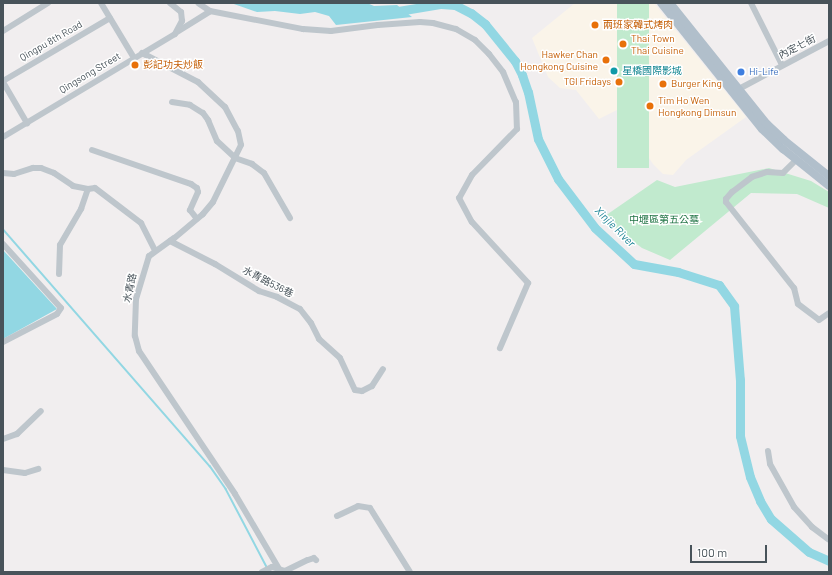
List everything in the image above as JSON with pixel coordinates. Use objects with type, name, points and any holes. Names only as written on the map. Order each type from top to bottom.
[{"type":"main road","points":[[661,3],[735,91],[767,124],[784,140],[829,176]]},
{"type":"main road","points":[[670,3],[762,129],[796,160],[829,186]]},
{"type":"street","points":[[3,31],[48,3]]},
{"type":"street","points":[[101,3],[134,58]]},
{"type":"street","name":"Qingsong Street","points":[[3,137],[175,33],[182,21],[181,12],[170,3]]},
{"type":"street","points":[[751,3],[782,65]]},
{"type":"street","points":[[198,4],[210,11],[303,29],[331,31],[378,25],[420,22],[433,23],[456,29],[474,40],[489,54],[503,72],[516,102],[517,129],[472,175],[459,198],[472,222],[528,283],[500,348]]},
{"type":"street","points":[[175,33],[210,11]]},
{"type":"street","name":"Qingpu 8th Road","points":[[3,82],[110,18]]},
{"type":"street","name":"內定七街","points":[[735,91],[829,41]]},
{"type":"street","name":"水青路","points":[[142,53],[198,82],[225,107],[238,131],[241,145],[214,202],[197,219],[149,256],[136,299],[135,336],[139,351],[227,481],[280,570]]},
{"type":"street","points":[[3,82],[28,123]]},
{"type":"street","points":[[172,102],[190,105],[203,113],[208,120],[214,138],[234,158],[252,164],[264,173],[290,218]]},
{"type":"street","points":[[92,150],[191,184],[197,188],[198,192],[190,210],[197,219]]},
{"type":"street","points":[[796,160],[783,173],[766,172],[752,177],[732,192],[726,199],[726,202],[794,288],[798,304],[819,320],[829,313]]},
{"type":"street","points":[[3,173],[14,174],[33,168],[41,168],[54,173],[73,186],[88,189],[95,188],[141,223],[155,251]]},
{"type":"street","points":[[59,274],[60,245],[81,209],[88,189]]},
{"type":"street","name":"水青路536巷","points":[[170,241],[215,264],[259,291],[277,297],[300,309],[311,323],[319,339],[340,358],[355,390],[362,391],[372,386],[383,369]]},
{"type":"street","points":[[3,244],[61,308],[57,314],[3,342]]},
{"type":"street","points":[[3,439],[17,434],[41,411]]},
{"type":"street","points":[[768,451],[770,464],[794,507],[812,527],[829,540]]},
{"type":"street","points":[[3,470],[25,473],[38,469]]},
{"type":"street","points":[[336,516],[358,506],[370,508],[410,572]]},
{"type":"street","points":[[262,572],[272,567],[285,571],[308,560],[314,558],[316,560]]},
{"type":"shaded area","points":[[575,3],[654,3],[746,117],[686,160],[673,175],[663,174],[653,164],[617,110],[599,119],[576,90],[560,88],[548,77],[532,38]]},
{"type":"green space","points":[[617,3],[649,3],[649,168],[617,168]]},
{"type":"green space","name":"中壢區第五公墓","points":[[769,168],[811,181],[829,192],[829,208],[797,194],[751,193],[670,260],[642,248],[602,218],[657,180],[675,187]]},
{"type":"water","points":[[231,3],[367,3],[374,6],[397,5],[412,17],[336,25],[329,16],[315,12],[300,14],[275,11],[257,12]]},
{"type":"water","points":[[3,250],[57,309],[3,339]]},
{"type":"waterway","name":"Xinjie River","points":[[392,12],[441,4],[455,5],[471,13],[485,24],[515,61],[522,75],[528,92],[538,139],[558,179],[595,228],[634,264],[678,272],[719,285],[734,306],[740,380],[740,436],[750,477],[760,501],[771,519],[809,552],[829,561]]},
{"type":"waterway","points":[[3,229],[210,466],[226,489],[267,567]]},
{"type":"place","name":"兩班家韓式烤肉","points":[[595,25]]},
{"type":"place","name":"Thai Town Thai Cuisine","points":[[623,44]]},
{"type":"place","name":"Hawker Chan Hongkong Cuisine","points":[[606,60]]},
{"type":"place","name":"彭記功夫炒飯","points":[[135,65]]},
{"type":"place","name":"星橋國際影城","points":[[614,71]]},
{"type":"place","name":"Hi-Life","points":[[741,72]]},
{"type":"place","name":"TGI Fridays","points":[[619,82]]},
{"type":"place","name":"Burger King","points":[[663,84]]},
{"type":"place","name":"Tim Ho Wen Hongkong Dimsun","points":[[650,106]]}]
